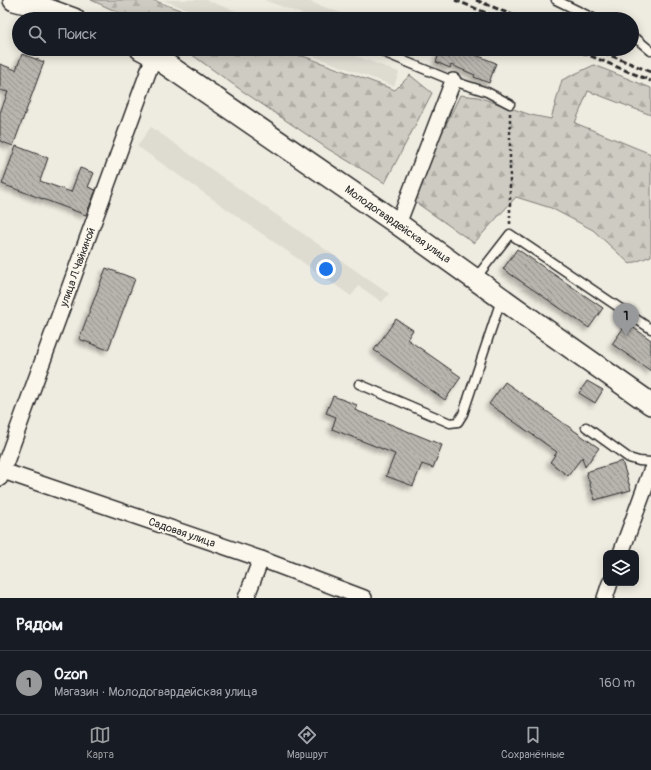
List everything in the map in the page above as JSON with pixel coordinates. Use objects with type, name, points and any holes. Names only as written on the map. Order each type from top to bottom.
[{"type":"street","points":[[14,0],[55,12]]},
{"type":"street","name":"улица Л.Чайкиной","points":[[1,473],[146,56]]},
{"type":"street","name":"Молодогвардейская улица","points":[[153,56],[398,224],[651,404]]},
{"type":"street","points":[[398,224],[453,81]]},
{"type":"street","points":[[622,550],[651,471]]},
{"type":"street","name":"Садовая улица","points":[[1,473],[261,559],[364,598]]},
{"type":"street","points":[[246,598],[261,559]]},
{"type":"street","points":[[605,598],[609,586]]},
{"type":"lane","points":[[556,0],[581,12]]},
{"type":"lane","points":[[639,41],[651,51]]},
{"type":"lane","points":[[392,56],[453,81],[487,92],[510,104]]},
{"type":"lane","points":[[475,279],[510,234],[651,329]]},
{"type":"lane","points":[[358,384],[450,423],[458,422],[463,414],[502,298]]},
{"type":"lane","points":[[586,427],[629,458],[651,462]]},
{"type":"path","points":[[510,104],[510,234]]},
{"type":"shaded area","points":[[163,0],[206,0],[238,12],[195,12]]},
{"type":"shaded area","points":[[264,0],[305,0],[338,12],[297,12]]},
{"type":"shaded area","points":[[313,56],[356,56],[399,72],[394,86]]},
{"type":"shaded area","points":[[151,127],[389,294],[382,302],[359,286],[351,296],[137,146]]},
{"type":"green space","points":[[91,0],[153,0],[185,12],[118,12]]},
{"type":"green space","points":[[194,56],[303,56],[395,90],[410,75],[432,93],[385,183],[328,149]]},
{"type":"green space","points":[[594,65],[651,88],[651,115],[588,91],[575,123],[651,154],[651,256],[630,264],[593,230],[551,208],[516,197],[474,243],[411,199],[460,95],[478,97],[531,115],[551,119],[562,80]]},
{"type":"building","points":[[21,56],[28,56],[44,62],[13,146],[0,141],[0,113],[8,92],[0,90],[0,64],[16,70]]},
{"type":"building","points":[[438,56],[478,56],[496,63],[489,83],[474,77],[475,75],[451,65],[450,68],[436,62]]},
{"type":"building","points":[[16,146],[48,158],[40,181],[71,192],[80,168],[94,173],[88,187],[96,190],[86,215],[2,184]]},
{"type":"building","points":[[517,249],[603,308],[589,328],[503,269]]},
{"type":"building","points":[[106,268],[135,279],[108,350],[79,339]]},
{"type":"building","points":[[396,319],[413,330],[407,339],[461,377],[445,400],[374,350]]},
{"type":"building","points":[[627,323],[651,340],[651,371],[612,344]]},
{"type":"building","points":[[587,381],[603,390],[595,403],[579,393]]},
{"type":"building","points":[[505,382],[599,448],[585,467],[582,457],[568,476],[550,462],[557,452],[489,404]]},
{"type":"building","points":[[333,396],[357,405],[355,410],[442,445],[433,468],[422,464],[413,486],[386,476],[395,454],[332,429],[336,417],[326,413]]},
{"type":"building","points":[[622,461],[631,490],[595,500],[586,472]]},
{"type":"railway","points":[[455,0],[484,12]]},
{"type":"railway","points":[[476,0],[505,12]]},
{"type":"railway","points":[[591,56],[651,81]]},
{"type":"railway","points":[[612,56],[651,72]]},
{"type":"place","name":"Ozon","points":[[626,336]]}]
